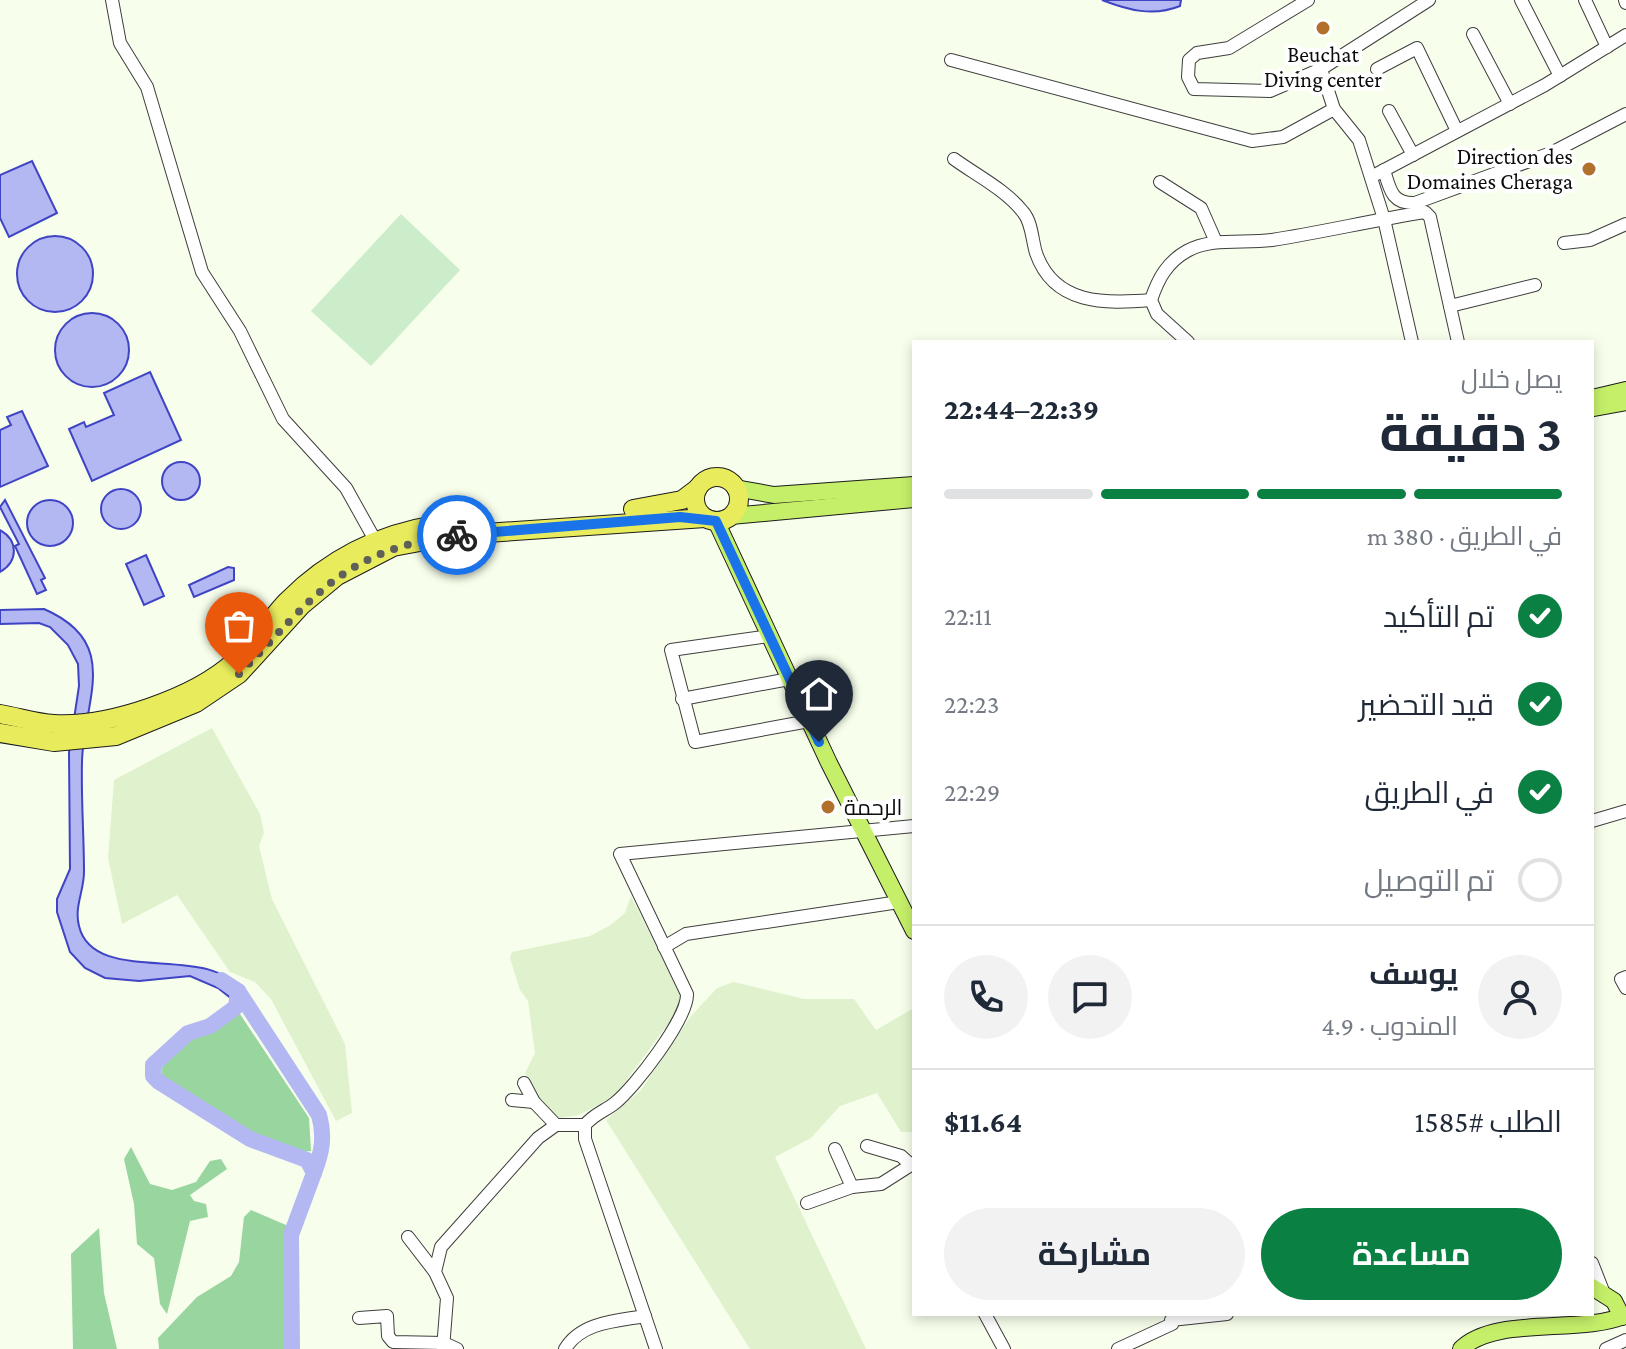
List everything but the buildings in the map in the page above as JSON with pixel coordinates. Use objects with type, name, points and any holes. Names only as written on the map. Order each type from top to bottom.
[{"type":"highway","points":[[0,733],[114,728],[196,703],[239,674],[302,605],[325,585],[393,547],[457,535],[717,518],[739,503],[735,488],[716,477],[682,500],[653,508],[450,523],[405,530],[375,540],[328,565],[287,602],[232,664],[191,689],[114,728]]},
{"type":"highway","points":[[698,488],[695,501],[717,518]]},
{"type":"highway","points":[[0,714],[54,733]]},
{"type":"main road","points":[[1594,398],[1626,390]]},
{"type":"main road","points":[[1594,409],[1626,402]]},
{"type":"main road","points":[[735,488],[774,495],[912,485]]},
{"type":"main road","points":[[912,499],[717,518],[809,721],[912,927]]},
{"type":"main road","points":[[1461,1349],[1486,1334],[1625,1322],[1614,1301],[1597,1289]]},
{"type":"street","points":[[112,0],[120,43],[147,87],[202,272],[240,331],[283,419],[346,488],[375,540]]},
{"type":"street","points":[[1300,2],[1229,48],[1197,53],[1189,60],[1188,77],[1194,89],[1270,91],[1321,69],[1429,0]]},
{"type":"street","points":[[1521,0],[1560,76]]},
{"type":"street","points":[[1585,0],[1607,47]]},
{"type":"street","points":[[1473,34],[1510,104]]},
{"type":"street","points":[[1371,177],[1510,104],[1626,35]]},
{"type":"street","points":[[1377,69],[1417,48],[1457,131]]},
{"type":"street","points":[[951,60],[1252,141],[1283,137],[1334,109]]},
{"type":"street","points":[[1321,69],[1334,109],[1359,140],[1384,219],[1412,340]]},
{"type":"street","points":[[1389,111],[1413,155]]},
{"type":"street","points":[[1384,170],[1391,196],[1402,203],[1415,203],[1551,153],[1626,114]]},
{"type":"street","points":[[954,159],[1025,213],[1036,255],[1060,287],[1072,296],[1118,303],[1151,300]]},
{"type":"street","points":[[1160,182],[1201,208],[1216,242]]},
{"type":"street","points":[[1186,340],[1157,314],[1151,300],[1157,281],[1171,262],[1189,250],[1216,242],[1269,240],[1429,214],[1458,340]]},
{"type":"street","points":[[1564,243],[1590,240],[1626,224]]},
{"type":"street","points":[[1450,306],[1535,285]]},
{"type":"street","points":[[769,636],[671,650],[695,742],[809,721]]},
{"type":"street","points":[[682,699],[789,679]]},
{"type":"street","points":[[1594,820],[1626,811]]},
{"type":"street","points":[[435,1272],[441,1247],[538,1138],[556,1125],[585,1125],[635,1084],[687,1001],[620,854],[912,826]]},
{"type":"street","points":[[664,947],[686,934],[899,902]]},
{"type":"street","points":[[1626,977],[1621,979],[1626,988]]},
{"type":"street","points":[[524,1083],[534,1102],[556,1125]]},
{"type":"street","points":[[512,1100],[534,1102]]},
{"type":"street","points":[[585,1125],[585,1139],[656,1349]]},
{"type":"street","points":[[807,1203],[852,1187],[881,1184],[912,1164],[901,1156],[867,1146]]},
{"type":"street","points":[[835,1149],[852,1187]]},
{"type":"street","points":[[408,1237],[435,1272],[447,1298],[444,1346]]},
{"type":"street","points":[[359,1318],[387,1316],[388,1336],[393,1342],[457,1349]]},
{"type":"street","points":[[565,1349],[570,1341],[591,1326],[645,1316]]},
{"type":"street","points":[[986,1316],[1004,1349]]},
{"type":"street","points":[[1118,1349],[1172,1324],[1170,1317],[1196,1316]]},
{"type":"street","points":[[1606,1349],[1626,1340]]},
{"type":"green space","points":[[401,214],[460,270],[371,366],[311,311]]},
{"type":"green space","points":[[212,728],[260,814],[264,833],[259,846],[272,899],[345,1044],[352,1113],[336,1121],[271,999],[255,982],[230,972],[177,895],[122,924],[108,858],[114,780]]},
{"type":"green space","points":[[631,896],[683,1000],[682,1005],[614,1097],[579,1115],[559,1118],[541,1102],[525,1073],[535,1053],[528,1001],[520,990],[510,958],[512,952],[590,936],[625,913]]},
{"type":"green space","points":[[734,982],[804,999],[854,999],[876,1030],[912,1009],[912,1132],[901,1132],[877,1093],[840,1106],[811,1138],[775,1157],[866,1349],[750,1349],[606,1120],[641,1090],[691,1016],[717,988]]},
{"type":"green space","points":[[238,1011],[309,1118],[311,1151],[293,1151],[254,1138],[162,1078],[161,1069],[191,1035],[214,1027]]},
{"type":"green space","points":[[131,1147],[150,1184],[172,1190],[196,1182],[210,1161],[221,1159],[227,1169],[190,1195],[194,1201],[206,1204],[208,1217],[190,1221],[167,1314],[160,1304],[154,1258],[137,1244],[134,1204],[124,1159]]},
{"type":"green space","points":[[251,1210],[286,1225],[286,1349],[159,1349],[158,1338],[197,1297],[231,1276],[239,1262],[244,1217]]},
{"type":"green space","points":[[99,1228],[104,1293],[117,1349],[73,1349],[71,1254]]},
{"type":"water","points":[[1102,0],[1181,0],[1180,6],[1150,12]]},
{"type":"water","points":[[32,161],[57,213],[9,237],[0,218],[0,175]]},
{"type":"water","points":[[55,236],[69,239],[82,247],[90,260],[93,274],[90,288],[82,301],[69,309],[55,312],[41,309],[28,301],[20,288],[17,274],[20,260],[28,247],[41,239]]},
{"type":"water","points":[[92,313],[106,316],[118,324],[126,336],[129,350],[126,364],[118,376],[106,384],[92,387],[78,384],[66,376],[58,364],[55,350],[58,336],[66,324],[78,316]]},
{"type":"water","points":[[150,372],[181,440],[92,481],[69,429],[84,422],[86,427],[114,415],[104,393]]},
{"type":"water","points":[[22,411],[48,466],[0,487],[0,430],[11,425],[7,417]]},
{"type":"water","points":[[181,462],[195,467],[200,481],[195,495],[181,500],[167,495],[162,481],[167,467]]},
{"type":"water","points":[[121,489],[135,495],[141,509],[135,523],[121,529],[107,523],[101,509],[107,495]]},
{"type":"water","points":[[5,500],[45,578],[41,580],[46,590],[37,594],[15,546],[19,544],[0,507]]},
{"type":"water","points":[[50,500],[66,507],[73,523],[66,539],[50,546],[34,539],[27,523],[34,507]]},
{"type":"water","points":[[0,530],[10,539],[14,551],[11,562],[0,572]]},
{"type":"water","points":[[146,555],[164,596],[144,605],[126,564]]},
{"type":"water","points":[[228,567],[234,568],[234,580],[194,597],[189,585]]},
{"type":"water","points":[[44,609],[68,623],[83,639],[91,656],[93,675],[82,762],[84,872],[79,926],[89,945],[107,955],[129,961],[205,968],[225,976],[238,991],[237,1003],[218,988],[190,976],[139,981],[105,978],[85,968],[70,952],[57,912],[57,899],[70,869],[69,752],[79,686],[78,664],[68,645],[50,627],[39,623],[0,624],[0,610]]},
{"type":"waterway","points":[[221,980],[238,991],[236,1007],[210,1026],[188,1033],[153,1065],[153,1076],[250,1139],[307,1160],[314,1173],[291,1235],[292,1349]]},
{"type":"waterway","points":[[238,991],[319,1115],[322,1144],[314,1173]]},
{"type":"way so far","points":[[239,674],[302,605],[337,576],[393,547],[457,535]]},
{"type":"place","name":"Beuchat Diving center","points":[[1323,28]]},
{"type":"place","name":"Direction des Domaines Cheraga","points":[[1589,169]]},
{"type":"place","name":"الرحمة","points":[[828,807]]},
{"type":"route","points":[[457,535],[680,517],[716,521],[819,742]]}]
